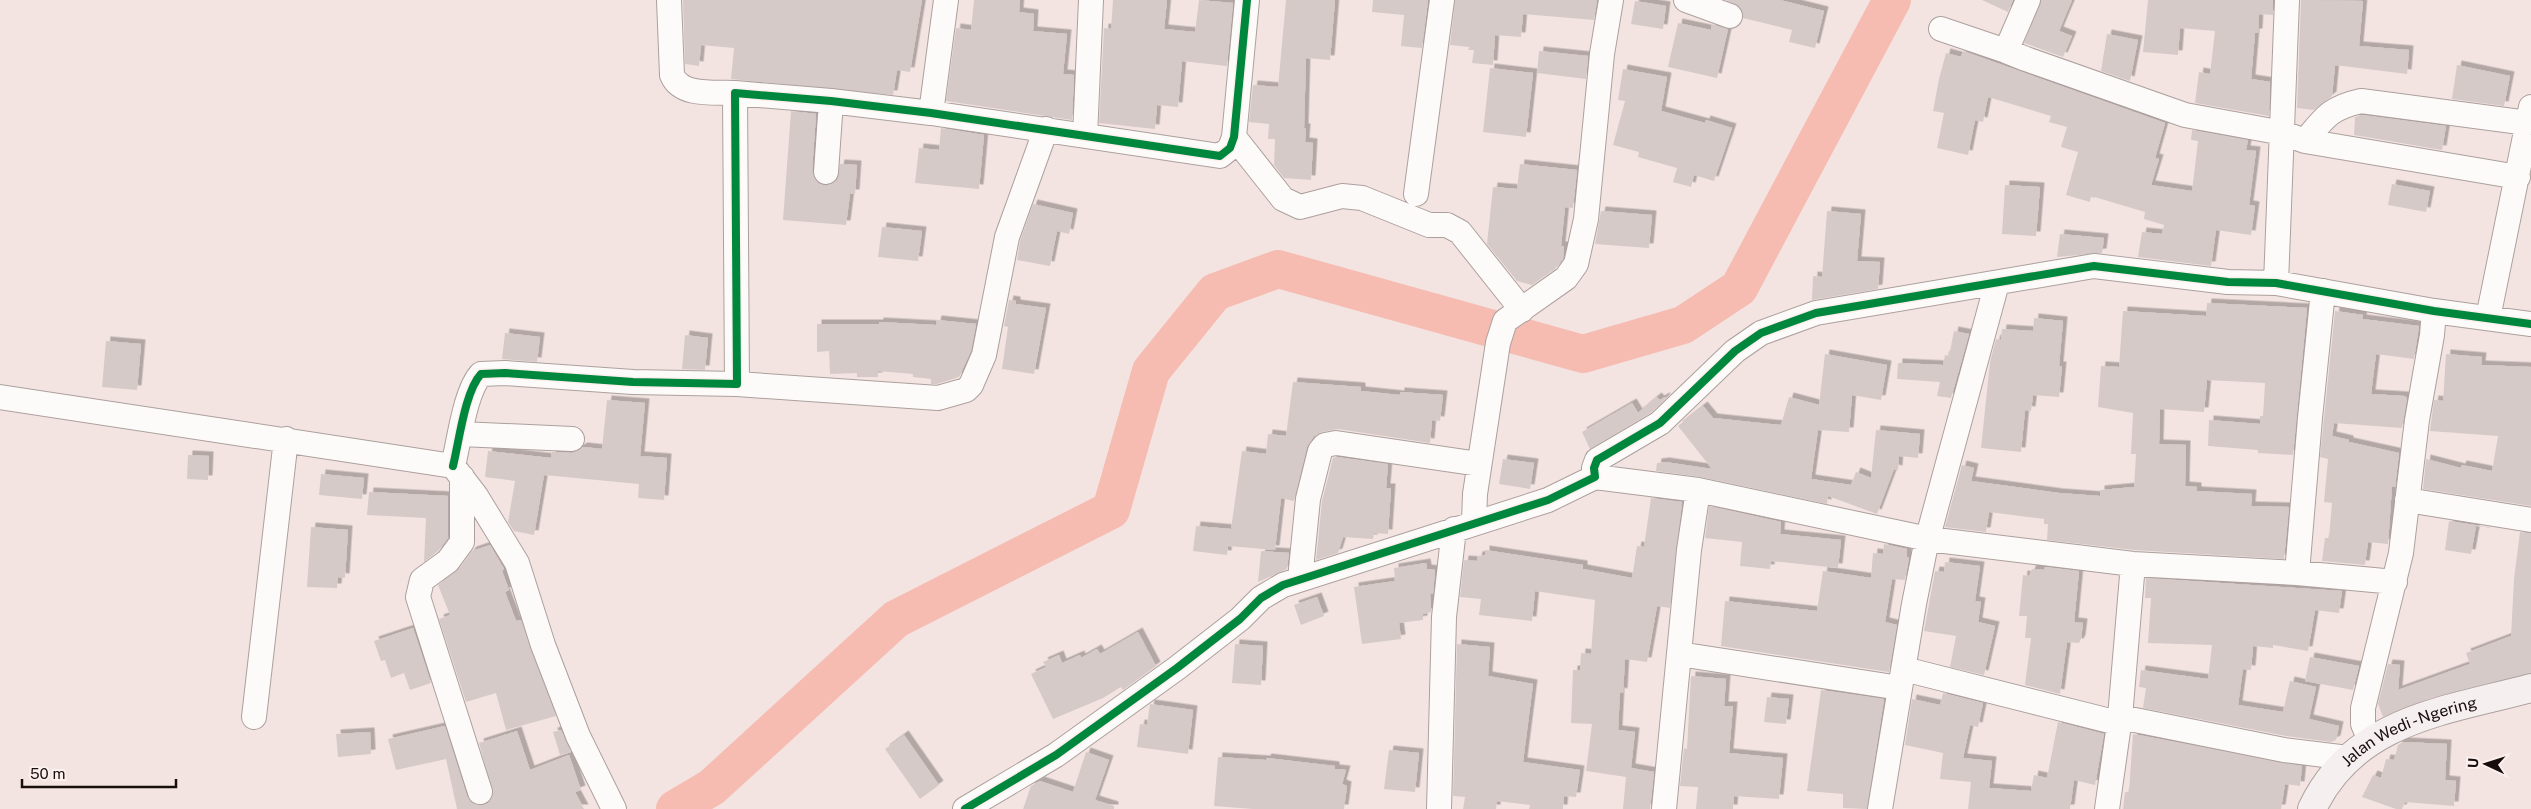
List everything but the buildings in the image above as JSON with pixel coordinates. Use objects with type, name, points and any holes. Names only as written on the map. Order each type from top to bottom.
[{"type":"main road","name":"Jalan Wedi - Ngering","points":[[2312,809],[2330,778],[2348,758],[2370,740],[2422,716],[2480,699],[2531,688]]},
{"type":"street","points":[[669,0],[672,75],[674,81],[687,90],[831,101],[1046,129],[1215,156],[1226,152],[1233,144],[1247,0]]},
{"type":"street","points":[[932,114],[946,0]]},
{"type":"street","points":[[1085,136],[1091,0]]},
{"type":"street","points":[[1416,194],[1442,0]]},
{"type":"street","points":[[1439,809],[1444,626],[1469,518],[1489,411],[1508,325],[1566,278],[1576,264],[1586,219],[1602,54],[1611,0]]},
{"type":"street","points":[[1686,0],[1730,16]]},
{"type":"street","points":[[2006,50],[2028,0]]},
{"type":"street","points":[[2276,283],[2287,0]]},
{"type":"street","points":[[1941,29],[2006,50],[2184,115],[2283,133],[2305,141],[2518,177]]},
{"type":"street","points":[[735,93],[737,384]]},
{"type":"street","points":[[826,172],[831,101]]},
{"type":"street","points":[[2305,141],[2327,115],[2341,106],[2361,101],[2530,112],[2488,318]]},
{"type":"street","points":[[480,792],[418,597],[422,580],[448,561],[462,542],[457,472],[461,434],[477,379],[486,373],[633,382],[737,384],[938,398],[966,390],[971,385],[984,355],[1007,237],[1046,129]]},
{"type":"street","points":[[1234,137],[1283,199],[1300,208],[1342,196],[1362,198],[1429,225],[1447,225],[1460,232],[1508,325]]},
{"type":"street","points":[[1594,473],[1597,460],[1660,423],[1735,351],[1761,333],[1816,313],[1995,293],[2094,266],[2228,282],[2276,283],[2323,299],[2433,322],[2488,318],[2531,324]]},
{"type":"street","points":[[1880,809],[1914,604],[1928,539],[1995,293]]},
{"type":"street","points":[[2297,573],[2310,418],[2323,299]]},
{"type":"street","points":[[2370,740],[2363,724],[2363,708],[2401,553],[2417,420],[2433,322]]},
{"type":"street","points":[[0,397],[286,439],[457,472],[481,504],[517,563],[543,645],[578,736],[609,800]]},
{"type":"street","points":[[461,434],[572,439]]},
{"type":"street","points":[[254,717],[286,439]]},
{"type":"street","points":[[1300,579],[1308,499],[1320,450],[1325,445],[1336,443],[1479,464]]},
{"type":"street","points":[[978,807],[1169,674],[1240,619],[1261,598],[1283,585],[1469,518],[1548,500],[1594,473],[1698,490],[1928,539],[2133,564],[2297,573],[2395,582]]},
{"type":"street","points":[[1664,809],[1679,654],[1698,490]]},
{"type":"street","points":[[2407,500],[2531,520]]},
{"type":"street","points":[[2107,809],[2119,720],[2133,564]]},
{"type":"street","points":[[1679,654],[1902,678],[2284,750],[2348,758]]},
{"type":"waterway","points":[[675,809],[712,787],[896,619],[1111,510],[1151,371],[1215,292],[1278,269],[1583,354],[1683,325],[1739,288],[1892,0]]},
{"type":"cycle path","points":[[453,466],[463,417],[475,382],[481,374],[505,373],[633,382],[737,384],[735,93],[831,101],[931,113],[1220,156],[1230,148],[1234,137],[1247,0]]},
{"type":"cycle path","points":[[965,809],[1056,755],[1177,668],[1240,619],[1261,598],[1283,585],[1548,500],[1595,477],[1594,468],[1597,460],[1660,423],[1735,351],[1761,333],[1816,313],[2094,266],[2228,282],[2276,283],[2434,311],[2531,324]]}]
